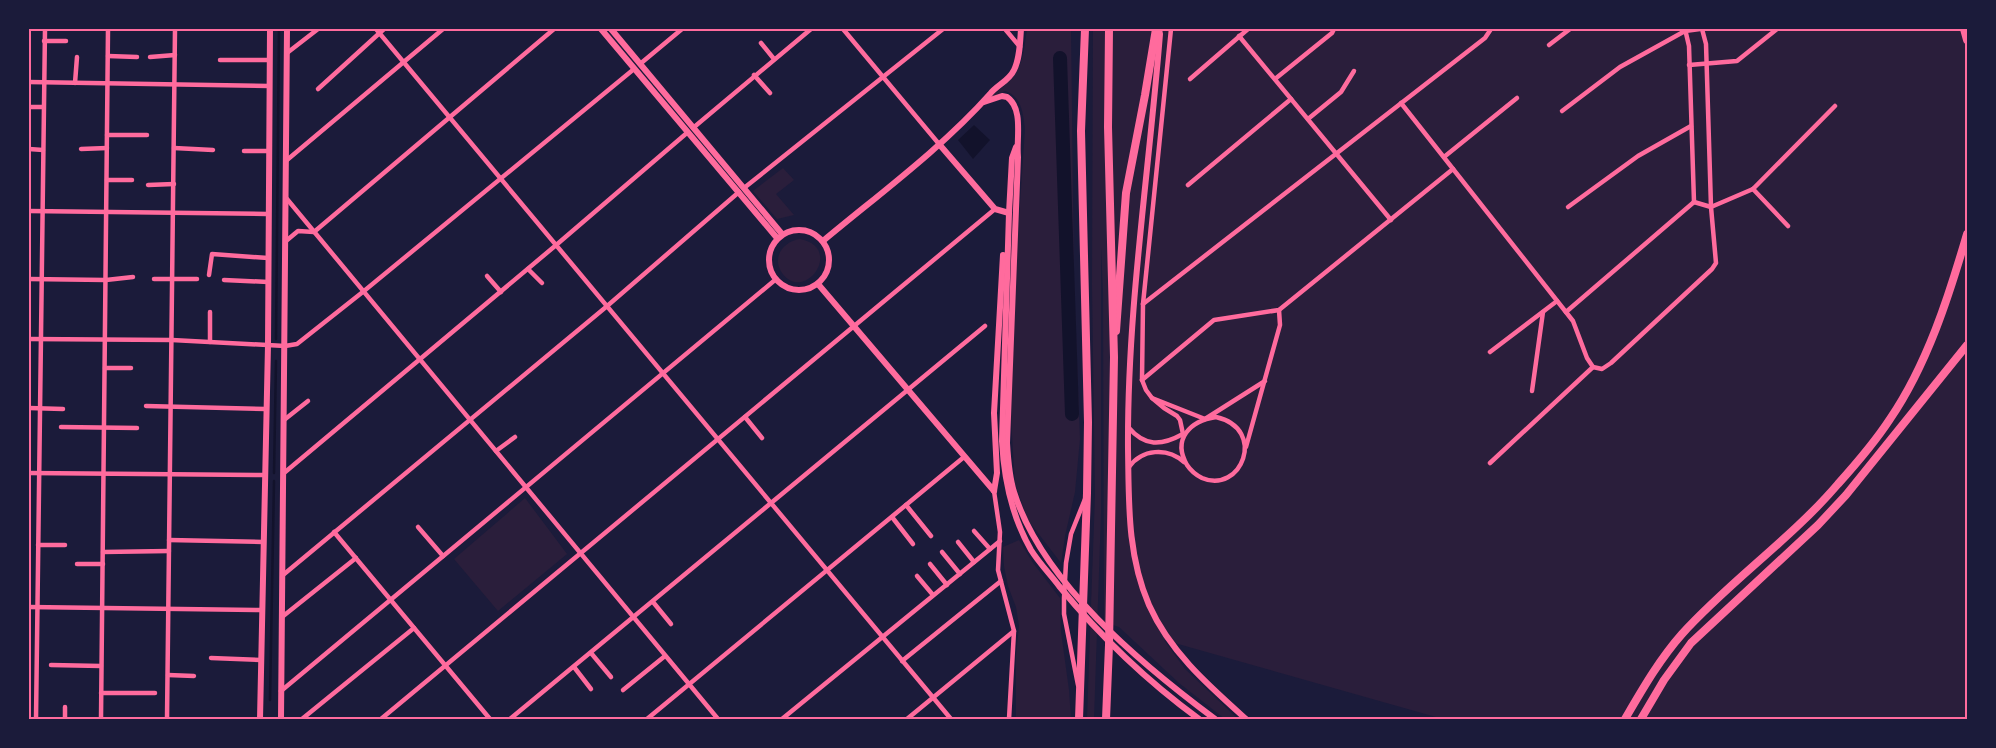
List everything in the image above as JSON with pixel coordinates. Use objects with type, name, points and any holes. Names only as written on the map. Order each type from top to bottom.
[{"type":"highway","points":[[1081,29],[1083,52]]},
{"type":"highway","points":[[1079,719],[1088,413],[1081,131],[1085,29]]},
{"type":"highway","points":[[1106,719],[1110,645],[1114,358],[1108,127],[1109,29]]},
{"type":"highway","points":[[1114,358],[1121,289],[1122,239],[1126,193],[1158,29]]},
{"type":"highway","points":[[1964,29],[1967,40]]},
{"type":"highway","points":[[1625,719],[1654,670],[1681,635],[1806,518],[1837,485],[1890,419],[1911,382],[1939,319],[1967,234]]},
{"type":"highway","points":[[1641,719],[1664,680],[1691,643],[1818,525],[1846,495],[1967,344]]},
{"type":"main road","points":[[260,719],[268,345],[267,214],[270,29]]},
{"type":"main road","points":[[281,719],[287,29]]},
{"type":"main road","points":[[601,29],[690,130],[779,236]]},
{"type":"main road","points":[[611,29],[690,130]]},
{"type":"main road","points":[[823,241],[939,144],[984,102],[991,92],[1014,72],[1020,47],[1021,29]]},
{"type":"main road","points":[[1158,29],[1160,34],[1156,92],[1134,286],[1130,342],[1128,427],[1130,534],[1137,571],[1150,605],[1168,639],[1180,656],[1207,684],[1246,719]]},
{"type":"main road","points":[[634,68],[640,64]]},
{"type":"main road","points":[[984,102],[1002,96],[1012,100],[1016,106],[1017,119],[1018,157],[1008,426],[1009,468],[1014,493],[1028,527],[1056,570],[1088,609],[1138,656],[1189,700],[1215,719]]},
{"type":"main road","points":[[939,144],[995,209],[1008,212]]},
{"type":"main road","points":[[1017,144],[1012,158],[1008,212],[1002,441],[1004,469],[1009,494],[1026,540],[1037,559],[1058,584],[1100,633],[1137,668],[1199,719]]},
{"type":"main road","points":[[994,491],[997,473],[994,413],[1005,218],[1008,212]]},
{"type":"main road","points":[[797,230],[807,231],[823,241],[829,259],[828,268],[818,284],[810,289],[800,291],[791,290],[775,280],[770,272],[768,262],[769,253],[779,236],[797,230]]},
{"type":"main road","points":[[818,284],[994,491]]},
{"type":"street","points":[[36,719],[45,29]]},
{"type":"street","points":[[101,719],[108,29]]},
{"type":"street","points":[[167,719],[175,29]]},
{"type":"street","points":[[287,53],[318,29]]},
{"type":"street","points":[[318,89],[377,31],[384,29]]},
{"type":"street","points":[[287,160],[443,29]]},
{"type":"street","points":[[286,241],[298,232],[314,232],[554,29]]},
{"type":"street","points":[[640,64],[682,29]]},
{"type":"street","points":[[284,473],[501,292],[754,75],[811,29]]},
{"type":"street","points":[[843,29],[939,144]]},
{"type":"street","points":[[283,574],[606,307],[741,190],[884,78],[943,29]]},
{"type":"street","points":[[1005,29],[1020,47]]},
{"type":"street","points":[[1171,29],[1143,304],[1142,380],[1152,398],[1180,420],[1183,434],[1182,449],[1187,465]]},
{"type":"street","points":[[1190,79],[1248,29]]},
{"type":"street","points":[[1275,79],[1332,33],[1334,29]]},
{"type":"street","points":[[1143,304],[1485,38],[1490,29]]},
{"type":"street","points":[[1549,45],[1570,29]]},
{"type":"street","points":[[1401,103],[1573,321],[1586,358],[1593,367],[1602,369],[1611,363],[1712,270],[1716,263],[1711,207],[1706,44],[1701,29],[1685,30],[1620,67],[1562,110]]},
{"type":"street","points":[[1689,65],[1737,61],[1777,29]]},
{"type":"street","points":[[1685,30],[1689,46],[1694,202]]},
{"type":"street","points":[[377,31],[951,719]]},
{"type":"street","points":[[1239,36],[1391,220]]},
{"type":"street","points":[[44,41],[66,41]]},
{"type":"street","points":[[761,43],[774,59]]},
{"type":"street","points":[[150,57],[175,55]]},
{"type":"street","points":[[75,83],[77,56]]},
{"type":"street","points":[[108,56],[137,57]]},
{"type":"street","points":[[220,60],[269,60]]},
{"type":"street","points":[[29,339],[172,340],[284,346],[297,344],[634,68]]},
{"type":"street","points":[[1308,119],[1341,92],[1354,71]]},
{"type":"street","points":[[754,75],[770,93]]},
{"type":"street","points":[[29,82],[269,86]]},
{"type":"street","points":[[1444,157],[1517,98]]},
{"type":"street","points":[[1188,185],[1291,99]]},
{"type":"street","points":[[29,106],[43,107]]},
{"type":"street","points":[[1694,202],[1711,207],[1753,190],[1835,106]]},
{"type":"street","points":[[1568,207],[1638,156],[1692,126]]},
{"type":"street","points":[[107,135],[146,135]]},
{"type":"street","points":[[80,149],[107,148]]},
{"type":"street","points":[[174,148],[213,150]]},
{"type":"street","points":[[29,149],[43,150]]},
{"type":"street","points":[[244,151],[268,151]]},
{"type":"street","points":[[1142,380],[1214,320],[1279,310],[1453,169]]},
{"type":"street","points":[[107,180],[132,180]]},
{"type":"street","points":[[148,184],[174,184]]},
{"type":"street","points":[[1753,190],[1788,226]]},
{"type":"street","points":[[286,198],[718,719]]},
{"type":"street","points":[[1566,312],[1694,202]]},
{"type":"street","points":[[382,719],[995,209]]},
{"type":"street","points":[[29,211],[267,214]]},
{"type":"street","points":[[209,275],[212,254],[268,258]]},
{"type":"street","points":[[528,269],[542,284]]},
{"type":"street","points":[[487,276],[501,292]]},
{"type":"street","points":[[29,279],[106,280],[133,277]]},
{"type":"street","points":[[154,279],[197,279]]},
{"type":"street","points":[[224,280],[268,282]]},
{"type":"street","points":[[281,691],[775,280]]},
{"type":"street","points":[[1490,352],[1557,301]]},
{"type":"street","points":[[1129,467],[1137,457],[1150,453],[1168,453],[1178,457],[1196,475],[1206,479],[1226,478],[1235,472],[1241,464],[1265,381],[1280,325],[1279,310]]},
{"type":"street","points":[[210,312],[210,342]]},
{"type":"street","points":[[1532,391],[1543,312]]},
{"type":"street","points":[[510,719],[985,326]]},
{"type":"street","points":[[1490,462],[1593,367]]},
{"type":"street","points":[[105,368],[131,368]]},
{"type":"street","points":[[1128,427],[1139,438],[1154,443],[1168,442],[1265,381]]},
{"type":"street","points":[[1152,398],[1205,419],[1221,418],[1235,425],[1242,434],[1245,450]]},
{"type":"street","points":[[284,420],[308,401]]},
{"type":"street","points":[[146,406],[266,409]]},
{"type":"street","points":[[29,408],[63,409]]},
{"type":"street","points":[[745,417],[762,438]]},
{"type":"street","points":[[62,427],[137,428]]},
{"type":"street","points":[[496,451],[515,437]]},
{"type":"street","points":[[647,719],[964,458]]},
{"type":"street","points":[[29,473],[264,475]]},
{"type":"street","points":[[994,491],[999,517],[998,570],[1014,631],[1009,719]]},
{"type":"street","points":[[1080,696],[1064,614],[1064,598],[1066,563],[1071,534],[1087,493]]},
{"type":"street","points":[[906,505],[931,536]]},
{"type":"street","points":[[892,517],[913,544]]},
{"type":"street","points":[[418,526],[443,556]]},
{"type":"street","points":[[974,531],[990,549]]},
{"type":"street","points":[[334,532],[490,719]]},
{"type":"street","points":[[169,540],[263,542]]},
{"type":"street","points":[[782,719],[1000,541]]},
{"type":"street","points":[[958,542],[974,562]]},
{"type":"street","points":[[38,545],[65,545]]},
{"type":"street","points":[[103,552],[169,551]]},
{"type":"street","points":[[942,552],[960,574]]},
{"type":"street","points":[[282,616],[356,558]]},
{"type":"street","points":[[77,564],[102,564]]},
{"type":"street","points":[[930,564],[947,584]]},
{"type":"street","points":[[917,576],[933,595]]},
{"type":"street","points":[[902,661],[1001,581]]},
{"type":"street","points":[[653,602],[671,624]]},
{"type":"street","points":[[29,607],[262,610]]},
{"type":"street","points":[[302,719],[414,628]]},
{"type":"street","points":[[907,719],[1014,631]]},
{"type":"street","points":[[591,653],[611,677]]},
{"type":"street","points":[[623,690],[665,656]]},
{"type":"street","points":[[211,658],[261,660]]},
{"type":"street","points":[[51,665],[101,666]]},
{"type":"street","points":[[574,667],[591,689]]},
{"type":"street","points":[[29,672],[37,672]]},
{"type":"street","points":[[168,675],[194,676]]},
{"type":"street","points":[[101,693],[155,693]]},
{"type":"street","points":[[64,719],[65,707]]},
{"type":"shaded area","points":[[1027,29],[1071,29],[1074,280],[1080,439],[1075,492],[1061,563],[1028,520],[1015,484],[1014,470],[1011,417],[1016,264],[1025,129],[1021,106],[1011,93],[1005,91],[992,96],[1002,88],[1019,67],[1024,51]]},
{"type":"shaded area","points":[[1093,29],[1967,29],[1967,719],[1443,719],[1164,640],[1185,669],[1238,719],[1225,719],[1179,683],[1119,627],[1104,622],[1103,291],[1101,247],[1101,513],[1094,719],[1087,719],[1095,495],[1092,285]]},
{"type":"shaded area","points":[[974,125],[990,140],[973,159],[958,140]]},
{"type":"shaded area","points":[[783,168],[794,180],[776,194],[794,215],[777,219],[753,191]]},
{"type":"shaded area","points":[[800,239],[813,244],[819,252],[820,262],[816,271],[809,278],[800,282],[791,281],[782,273],[778,261],[784,246]]},
{"type":"shaded area","points":[[525,498],[567,554],[498,611],[454,559]]},
{"type":"shaded area","points":[[1019,540],[1033,563],[1060,598],[1061,632],[1071,719],[1016,719],[1016,655],[1019,626],[1016,607],[1008,586],[1003,547]]},
{"type":"waterway","points":[[276,339],[279,29]]},
{"type":"waterway","points":[[1060,58],[1072,414]]},
{"type":"waterway","points":[[274,473],[276,361]]},
{"type":"waterway","points":[[270,700],[274,481]]}]
